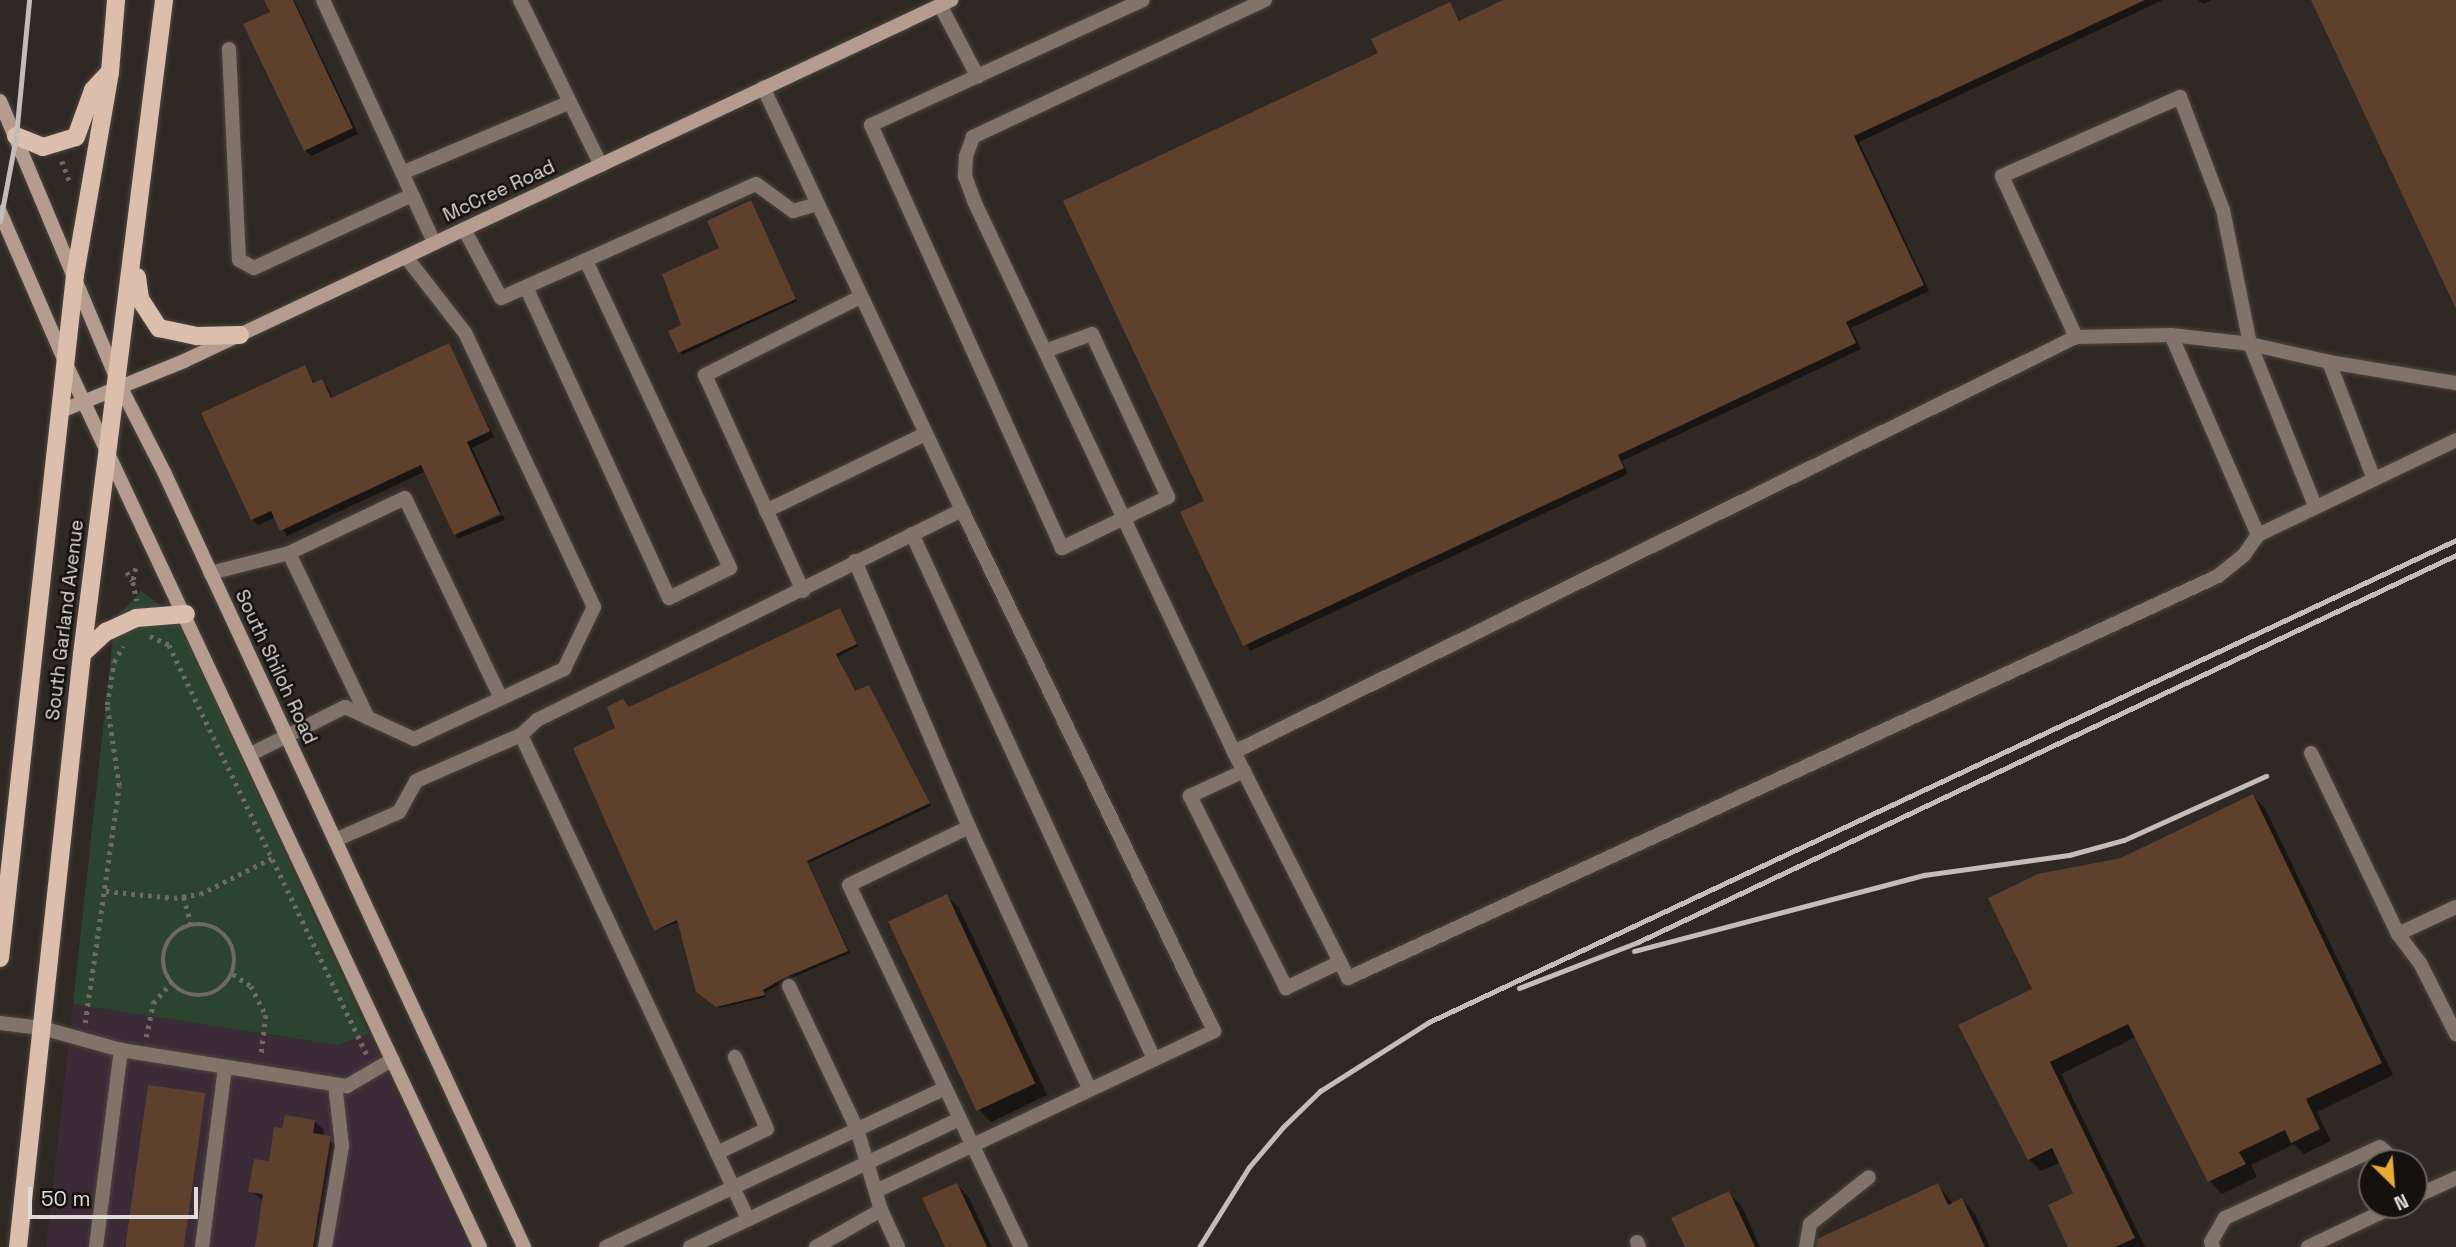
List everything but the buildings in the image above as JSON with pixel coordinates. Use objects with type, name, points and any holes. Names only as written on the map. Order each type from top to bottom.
[{"type":"main road","name":"South Garland Avenue","points":[[0,958],[75,275],[110,72],[116,0]]},
{"type":"main road","name":"South Garland Avenue","points":[[18,1247],[82,654],[107,448],[119,384],[132,254],[164,0]]},
{"type":"main road","name":"McCree Road","points":[[61,411],[119,384],[151,377],[946,3]]},
{"type":"main road","points":[[16,136],[43,146],[76,137],[93,90],[110,72]]},
{"type":"main road","name":"South Shiloh Road","points":[[0,101],[119,384],[524,1247]]},
{"type":"main road","points":[[0,212],[83,401],[186,614],[480,1247]]},
{"type":"main road","points":[[132,254],[139,299],[159,328],[197,336],[240,335]]},
{"type":"main road","points":[[82,654],[106,632],[136,618],[186,614]]},
{"type":"street","points":[[323,0],[433,243]]},
{"type":"street","points":[[520,0],[601,165]]},
{"type":"street","points":[[1045,351],[1092,334],[1168,497],[1126,521],[1062,548],[871,125],[1143,0]]},
{"type":"street","points":[[1265,0],[973,137],[965,176],[974,201],[1234,752],[1348,978],[2218,576],[2244,555],[2258,535],[2456,440]]},
{"type":"street","points":[[946,3],[978,77]]},
{"type":"street","points":[[229,49],[239,260],[254,268],[412,195]]},
{"type":"street","points":[[763,88],[925,434],[1214,1031],[876,1191]]},
{"type":"street","points":[[2076,337],[2002,176],[2180,96],[2223,209],[2250,344],[2315,506]]},
{"type":"street","points":[[402,173],[570,102]]},
{"type":"street","points":[[464,229],[501,298],[756,184],[793,211],[817,204]]},
{"type":"street","points":[[251,754],[345,707],[414,739],[564,669],[594,607],[465,333],[406,257]]},
{"type":"street","points":[[526,287],[669,598],[730,568],[586,260]]},
{"type":"street","points":[[803,591],[705,375],[860,297]]},
{"type":"street","points":[[1234,752],[2076,337],[2171,335],[2250,344],[2329,362],[2456,383]]},
{"type":"street","points":[[2171,335],[2258,535]]},
{"type":"street","points":[[2329,362],[2374,479]]},
{"type":"street","points":[[766,511],[925,434]]},
{"type":"street","points":[[210,573],[289,553],[405,498],[501,698]]},
{"type":"street","points":[[335,840],[399,812],[416,781],[522,734],[537,720],[803,591],[855,561],[962,510]]},
{"type":"street","points":[[912,534],[1154,1059]]},
{"type":"street","points":[[289,553],[368,718]]},
{"type":"street","points":[[855,561],[969,827],[1089,1088]]},
{"type":"street","points":[[522,734],[748,1219]]},
{"type":"street","points":[[2311,753],[2398,934],[2420,963],[2456,1034]]},
{"type":"street","points":[[1244,771],[1190,796],[1286,988],[1340,962]]},
{"type":"street","points":[[969,827],[849,885],[1021,1247]]},
{"type":"street","points":[[2398,934],[2456,907]]},
{"type":"street","points":[[789,986],[857,1129],[881,1210],[898,1247]]},
{"type":"street","points":[[0,1023],[42,1028],[121,1050],[347,1086],[393,1059]]},
{"type":"street","points":[[96,1247],[121,1050]]},
{"type":"street","points":[[717,1153],[767,1129],[735,1057]]},
{"type":"street","points":[[202,1247],[225,1067]]},
{"type":"street","points":[[325,1247],[342,1146],[335,1084]]},
{"type":"street","points":[[606,1247],[945,1088]]},
{"type":"street","points":[[690,1247],[959,1119]]},
{"type":"street","points":[[2213,1247],[2211,1242],[2225,1218],[2358,1158]]},
{"type":"street","points":[[1806,1247],[1810,1224],[1869,1177]]},
{"type":"street","points":[[2428,1190],[2456,1178]]},
{"type":"street","points":[[818,1247],[881,1210]]},
{"type":"street","points":[[2316,1245],[2369,1219]]},
{"type":"path","points":[[62,160],[67,182]]},
{"type":"path","points":[[132,582],[136,568]]},
{"type":"path","points":[[127,572],[138,602]]},
{"type":"path","points":[[146,636],[169,645],[374,1070]]},
{"type":"path","points":[[83,1041],[119,786],[107,705],[114,662],[123,646],[133,639]]},
{"type":"path","points":[[106,891],[184,897],[222,887],[272,858]]},
{"type":"path","points":[[184,897],[191,925]]},
{"type":"path","points":[[191,925],[213,927],[230,941],[235,962],[233,974],[209,995],[187,995],[171,983],[164,970],[165,947],[171,937],[191,925]]},
{"type":"path","points":[[233,974],[251,986],[266,1015],[259,1072]]},
{"type":"path","points":[[144,1054],[153,1003],[171,983]]},
{"type":"shaded area","points":[[73,1004],[336,1045],[369,1034],[468,1247],[46,1247]]},
{"type":"green space","points":[[141,591],[175,616],[369,1034],[337,1045],[73,1004],[115,619]]},
{"type":"railway","points":[[0,221],[16,136],[29,0]]},
{"type":"railway","points":[[1199,1247],[1249,1167],[1283,1127],[1320,1091],[1429,1022],[2456,540]]},
{"type":"railway","points":[[1519,988],[1638,942],[2456,555]]},
{"type":"railway","points":[[1634,951],[1924,875],[2069,855],[2124,840],[2266,776]]}]
